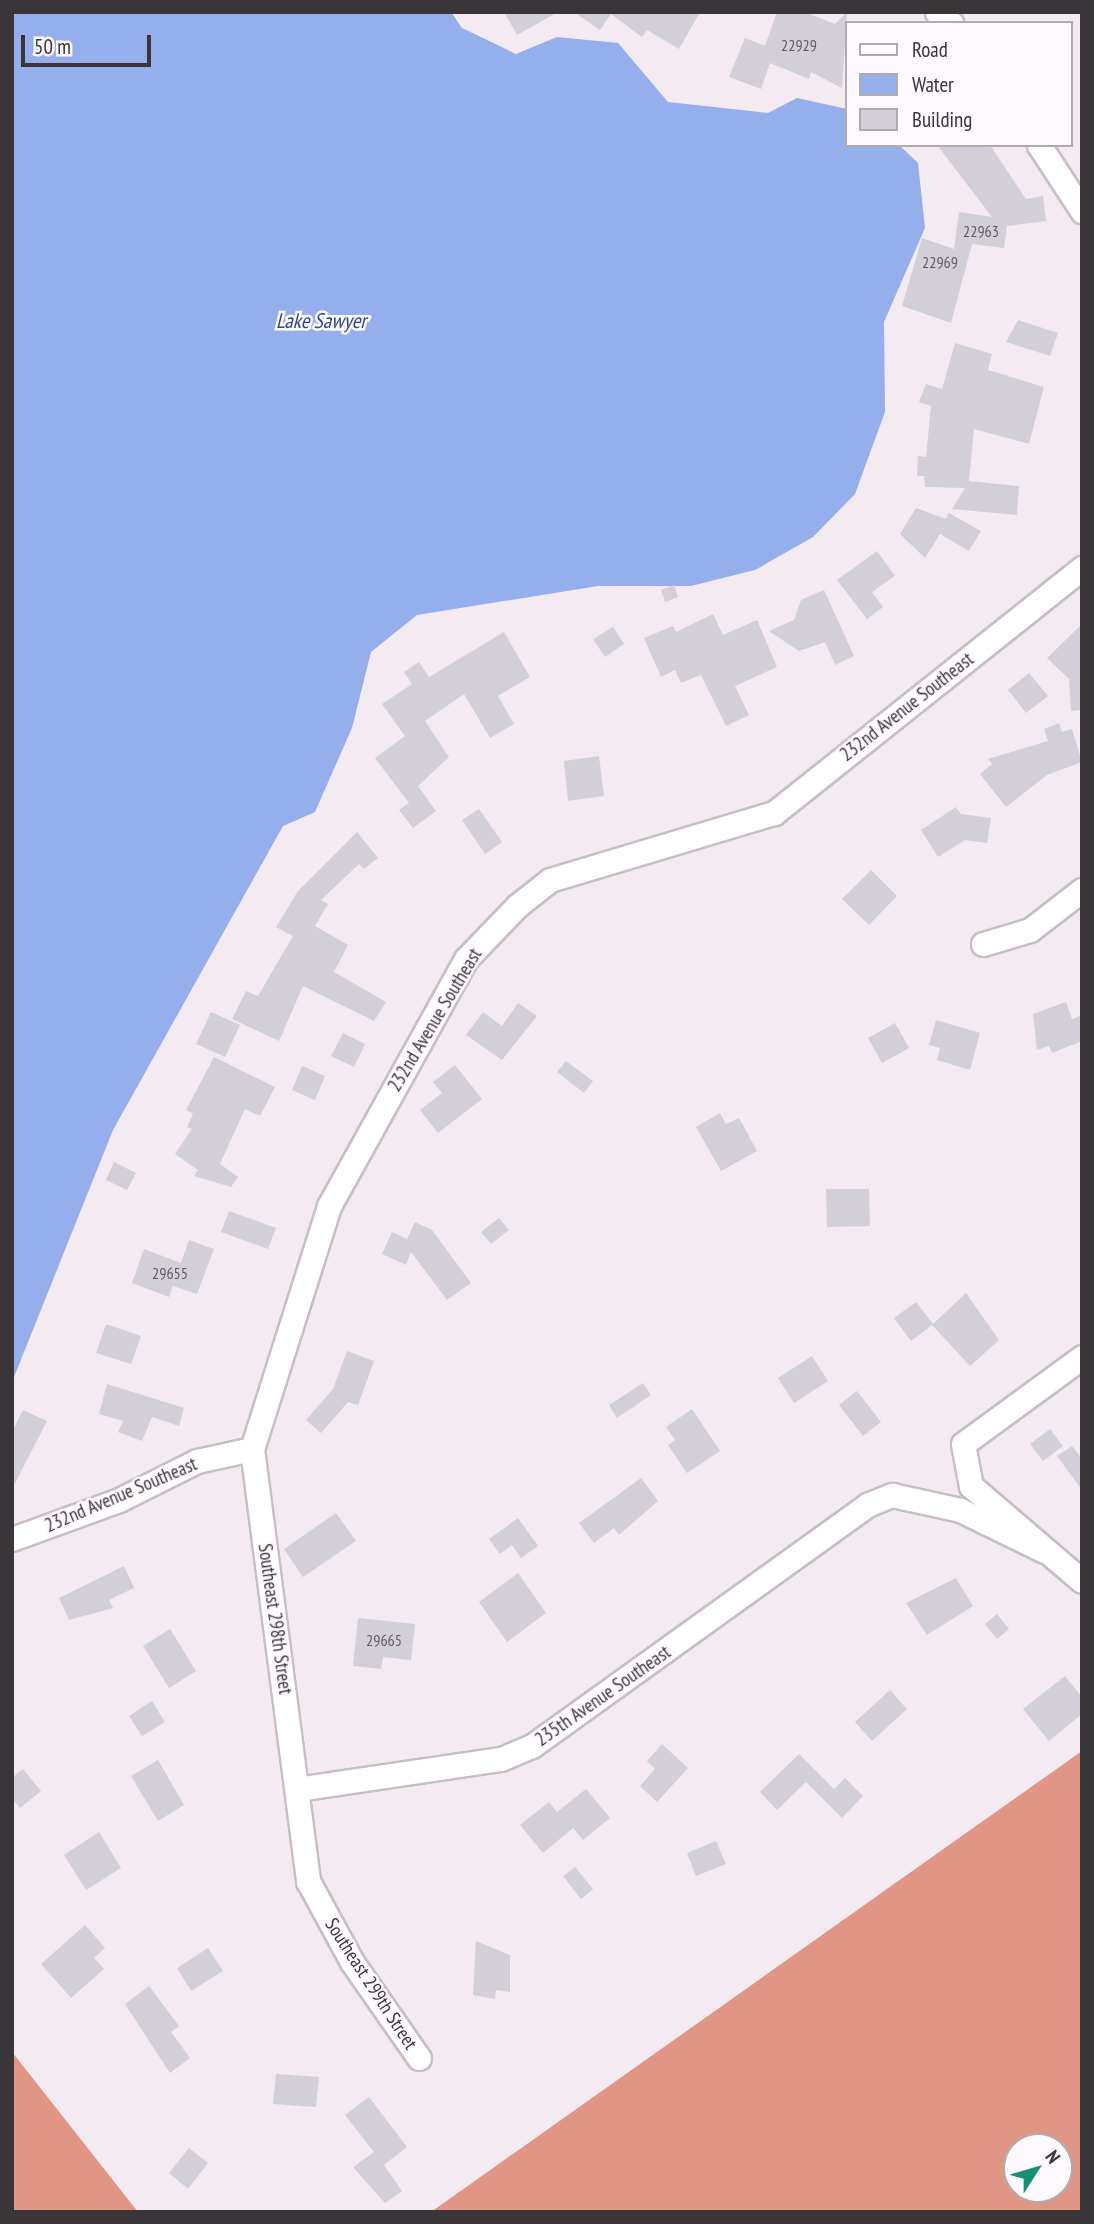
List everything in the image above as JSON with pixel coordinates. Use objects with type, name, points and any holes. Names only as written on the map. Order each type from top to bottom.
[{"type":"street","points":[[1040,147],[1082,211]]},
{"type":"street","name":"232nd Avenue Southeast","points":[[12,1539],[119,1500],[197,1461],[252,1449],[329,1206],[466,959],[486,935],[550,880],[774,813],[1082,568]]},
{"type":"street","points":[[983,944],[1030,930],[1082,890]]},
{"type":"street","points":[[1082,1357],[963,1444],[971,1486],[1082,1581]]},
{"type":"street","name":"Southeast 298th Street","points":[[252,1449],[297,1789]]},
{"type":"street","name":"235th Avenue Southeast","points":[[297,1789],[501,1759],[532,1746],[867,1505],[892,1495],[929,1498],[1044,1551]]},
{"type":"street","name":"Southeast 299th Street","points":[[297,1789],[308,1881],[352,1962],[419,2058]]},
{"type":"shaded area","points":[[1082,1751],[1082,2212],[431,2212]]},
{"type":"shaded area","points":[[12,2052],[138,2212],[12,2212]]},
{"type":"water","name":"Lake Sawyer","points":[[12,12],[451,12],[462,28],[516,54],[557,37],[618,43],[668,102],[768,113],[797,98],[846,109],[846,147],[901,147],[918,163],[925,228],[884,322],[885,412],[855,494],[813,537],[755,570],[691,586],[598,586],[417,615],[371,652],[352,728],[315,812],[283,826],[113,1130],[12,1382]]},
{"type":"building","points":[[504,12],[558,12],[517,35]]},
{"type":"building","points":[[574,12],[700,12],[679,49],[647,30],[642,37],[611,14],[600,30]]},
{"type":"building","points":[[777,12],[804,12],[835,24],[847,12],[842,88],[811,72],[809,79],[770,63],[761,89],[729,77],[745,38],[765,46]]},
{"type":"building","points":[[939,147],[991,147],[1026,199],[1043,196],[1046,221],[1007,226],[1004,248],[972,244],[951,323],[902,306],[922,238],[954,249],[959,212],[992,217]]},
{"type":"building","points":[[1018,320],[1058,333],[1050,356],[1006,342]]},
{"type":"building","points":[[955,343],[992,354],[988,370],[1044,387],[1029,444],[974,429],[969,481],[1019,486],[1017,515],[952,509],[965,488],[925,487],[924,476],[917,476],[918,456],[926,457],[931,406],[919,402],[926,384],[942,389]]},
{"type":"building","points":[[916,508],[946,519],[949,513],[981,531],[969,551],[940,534],[925,558],[900,534]]},
{"type":"building","points":[[877,551],[895,576],[872,592],[883,607],[867,619],[837,580]]},
{"type":"building","points":[[674,585],[678,597],[665,602],[661,590]]},
{"type":"building","points":[[824,590],[854,656],[835,665],[825,642],[799,651],[769,631],[794,620],[801,600]]},
{"type":"building","points":[[713,614],[723,635],[757,620],[777,667],[735,686],[749,715],[726,726],[701,675],[681,683],[675,670],[661,677],[644,638],[673,626],[676,632]]},
{"type":"building","points":[[1082,624],[1082,710],[1071,711],[1069,679],[1047,658]]},
{"type":"building","points":[[613,627],[624,644],[605,657],[593,639]]},
{"type":"building","points":[[504,632],[530,677],[498,696],[514,724],[490,738],[464,694],[425,721],[449,757],[418,786],[436,811],[413,828],[399,810],[409,803],[375,758],[405,736],[382,704],[412,684],[404,672],[419,662],[429,677]]},
{"type":"building","points":[[1029,673],[1048,696],[1026,713],[1008,690]]},
{"type":"building","points":[[1059,723],[1062,732],[1072,729],[1082,762],[1047,775],[1006,807],[980,774],[992,764],[988,759],[1048,741],[1044,729]]},
{"type":"building","points":[[599,756],[604,796],[568,801],[564,761]]},
{"type":"building","points":[[956,807],[961,814],[991,818],[987,843],[965,840],[938,857],[921,830]]},
{"type":"building","points":[[479,809],[502,842],[485,854],[462,820]]},
{"type":"building","points":[[357,832],[378,858],[364,869],[359,864],[321,900],[328,904],[315,926],[348,945],[334,972],[386,1002],[374,1021],[303,986],[279,1041],[232,1019],[246,991],[258,996],[293,936],[276,927],[298,891]]},
{"type":"building","points":[[871,870],[897,896],[869,925],[842,899]]},
{"type":"building","points":[[1066,1002],[1072,1019],[1082,1015],[1082,1041],[1052,1053],[1049,1046],[1037,1050],[1033,1014]]},
{"type":"building","points":[[518,1003],[537,1016],[502,1060],[466,1035],[483,1012],[502,1026]]},
{"type":"building","points":[[211,1012],[240,1025],[225,1057],[196,1044]]},
{"type":"building","points":[[936,1020],[980,1033],[970,1070],[937,1060],[940,1048],[929,1045]]},
{"type":"building","points":[[895,1023],[909,1048],[882,1063],[868,1038]]},
{"type":"building","points":[[343,1033],[365,1044],[354,1067],[331,1056]]},
{"type":"building","points":[[214,1057],[275,1087],[260,1116],[245,1109],[220,1164],[238,1177],[231,1187],[194,1176],[198,1170],[175,1154],[192,1129],[187,1127],[193,1114],[186,1110]]},
{"type":"building","points":[[566,1061],[593,1081],[584,1093],[557,1072]]},
{"type":"building","points":[[455,1065],[482,1099],[438,1133],[420,1110],[442,1093],[433,1082]]},
{"type":"building","points":[[302,1066],[325,1076],[315,1100],[292,1090]]},
{"type":"building","points":[[720,1113],[726,1124],[739,1118],[757,1151],[721,1171],[696,1127]]},
{"type":"building","points":[[114,1162],[136,1173],[127,1190],[106,1180]]},
{"type":"building","points":[[826,1189],[869,1189],[870,1226],[827,1227]]},
{"type":"building","points":[[229,1211],[276,1228],[268,1249],[221,1232]]},
{"type":"building","points":[[499,1218],[509,1230],[491,1244],[481,1232]]},
{"type":"building","points":[[415,1222],[432,1230],[471,1283],[447,1300],[411,1252],[406,1265],[382,1254],[392,1232],[407,1239]]},
{"type":"building","points":[[189,1240],[214,1249],[197,1294],[173,1286],[169,1297],[132,1283],[144,1249],[181,1263]]},
{"type":"building","points":[[966,1293],[999,1340],[970,1366],[932,1325],[911,1341],[894,1318],[916,1302],[933,1324]]},
{"type":"building","points":[[106,1324],[141,1336],[131,1364],[96,1353]]},
{"type":"building","points":[[347,1351],[374,1361],[358,1405],[348,1402],[321,1433],[306,1420],[333,1389]]},
{"type":"building","points":[[812,1356],[828,1381],[794,1403],[778,1378]]},
{"type":"building","points":[[643,1383],[651,1395],[617,1418],[609,1405]]},
{"type":"building","points":[[107,1384],[184,1408],[179,1426],[152,1417],[142,1441],[118,1432],[123,1421],[99,1414]]},
{"type":"building","points":[[857,1391],[881,1422],[863,1436],[839,1405]]},
{"type":"building","points":[[692,1409],[720,1451],[687,1473],[668,1445],[675,1440],[666,1427]]},
{"type":"building","points":[[23,1410],[47,1421],[12,1489],[12,1432]]},
{"type":"building","points":[[1050,1429],[1063,1446],[1043,1461],[1030,1444]]},
{"type":"building","points":[[1072,1446],[1082,1459],[1082,1490],[1057,1456]]},
{"type":"building","points":[[641,1478],[658,1501],[619,1535],[614,1528],[594,1543],[579,1523]]},
{"type":"building","points":[[336,1513],[356,1541],[303,1577],[284,1549]]},
{"type":"building","points":[[518,1518],[538,1546],[521,1558],[512,1545],[500,1554],[489,1539]]},
{"type":"building","points":[[124,1566],[134,1588],[109,1600],[113,1608],[69,1620],[59,1598]]},
{"type":"building","points":[[518,1573],[546,1613],[507,1642],[479,1602]]},
{"type":"building","points":[[956,1578],[973,1606],[927,1635],[906,1603]]},
{"type":"building","points":[[997,1614],[1009,1629],[997,1639],[985,1624]]},
{"type":"building","points":[[358,1618],[415,1624],[411,1660],[383,1657],[381,1669],[353,1666]]},
{"type":"building","points":[[170,1629],[196,1671],[169,1688],[143,1646]]},
{"type":"building","points":[[1065,1676],[1082,1697],[1082,1714],[1049,1741],[1023,1709]]},
{"type":"building","points":[[890,1690],[907,1709],[872,1741],[855,1722]]},
{"type":"building","points":[[152,1701],[165,1722],[142,1736],[129,1716]]},
{"type":"building","points":[[662,1744],[688,1768],[657,1802],[640,1786],[655,1769],[647,1761]]},
{"type":"building","points":[[799,1754],[834,1789],[845,1778],[863,1796],[842,1818],[806,1782],[777,1810],[760,1792]]},
{"type":"building","points":[[158,1760],[184,1805],[158,1821],[131,1776]]},
{"type":"building","points":[[23,1769],[41,1791],[20,1808],[12,1798],[12,1778]]},
{"type":"building","points":[[586,1789],[610,1818],[583,1840],[573,1828],[543,1853],[520,1825],[549,1802],[557,1812]]},
{"type":"building","points":[[99,1832],[121,1868],[86,1890],[64,1855]]},
{"type":"building","points":[[716,1841],[726,1864],[696,1876],[687,1853]]},
{"type":"building","points":[[575,1867],[593,1889],[581,1899],[563,1876]]},
{"type":"building","points":[[85,1925],[105,1948],[94,1958],[104,1969],[71,1998],[41,1964]]},
{"type":"building","points":[[476,1941],[510,1955],[510,1992],[496,1990],[495,1999],[473,1995]]},
{"type":"building","points":[[208,1948],[223,1971],[191,1991],[177,1968]]},
{"type":"building","points":[[149,1986],[179,2026],[171,2032],[190,2058],[170,2073],[125,2004]]},
{"type":"building","points":[[276,2074],[319,2077],[316,2107],[273,2104]]},
{"type":"building","points":[[369,2097],[407,2147],[384,2165],[402,2191],[385,2203],[353,2167],[374,2152],[345,2115]]},
{"type":"building","points":[[189,2148],[208,2163],[188,2189],[169,2173]]}]
